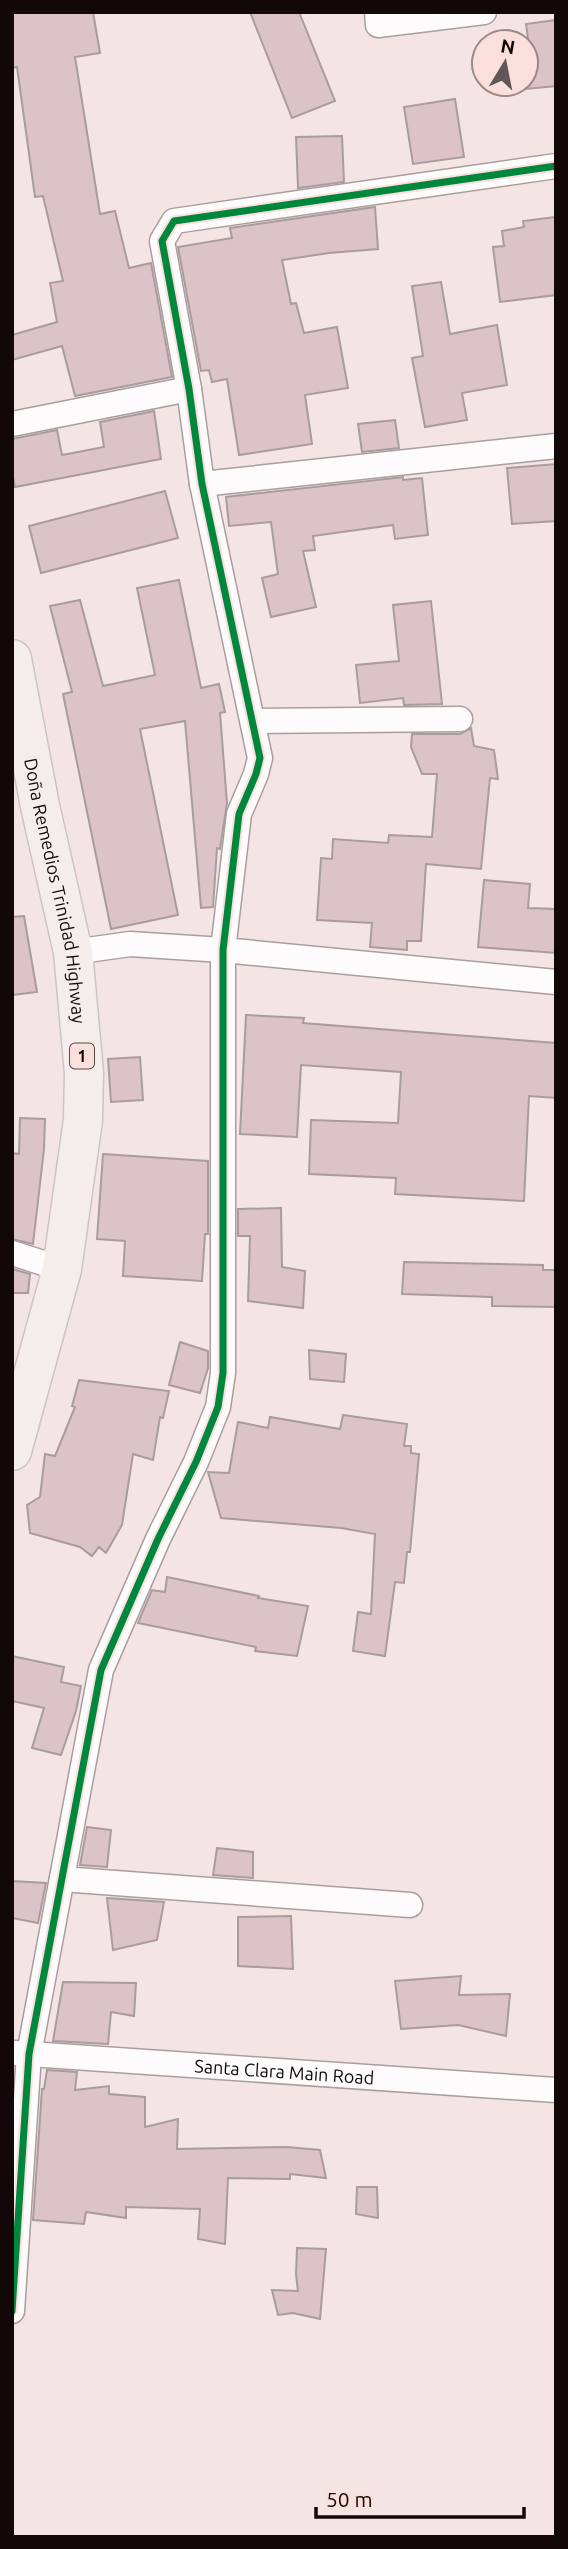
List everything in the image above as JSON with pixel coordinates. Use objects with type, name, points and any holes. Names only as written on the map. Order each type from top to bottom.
[{"type":"highway","name":"Doña Remedios Trinidad Highway","points":[[12,659],[40,807],[73,953],[84,1073],[82,1120],[62,1269],[12,1451]]},
{"type":"street","points":[[377,12],[378,25],[484,12]]},
{"type":"street","points":[[12,2311],[20,2053],[62,1879],[101,1670],[158,1539],[196,1462],[218,1407],[223,1373],[223,950],[239,814],[260,758],[202,484],[189,388],[162,241],[174,221],[556,166]]},
{"type":"street","points":[[12,424],[189,388]]},
{"type":"street","points":[[202,484],[556,446]]},
{"type":"street","points":[[253,721],[460,719]]},
{"type":"street","points":[[73,953],[130,944],[223,950],[556,982]]},
{"type":"street","points":[[12,1253],[62,1269]]},
{"type":"street","points":[[62,1879],[410,1905]]},
{"type":"street","name":"Santa Clara Main Road","points":[[20,2053],[556,2090]]},
{"type":"building","points":[[12,12],[93,12],[100,53],[75,57],[100,214],[115,211],[129,268],[151,263],[172,377],[75,396],[62,346],[12,360],[12,335],[57,322],[50,283],[63,281],[43,196],[35,197],[17,67],[12,68]]},
{"type":"building","points":[[250,12],[299,12],[335,101],[292,118]]},
{"type":"building","points":[[556,20],[556,86],[540,88],[540,28],[527,28],[526,24]]},
{"type":"building","points":[[455,99],[464,157],[413,164],[404,107]]},
{"type":"building","points":[[342,136],[344,182],[298,188],[296,137]]},
{"type":"building","points":[[375,207],[378,249],[282,260],[291,304],[296,303],[304,333],[337,327],[348,388],[305,395],[312,444],[239,455],[227,379],[212,382],[209,370],[201,371],[178,247],[232,238],[230,228]]},
{"type":"building","points":[[556,217],[556,295],[500,302],[493,247],[504,246],[502,231],[524,227],[523,221]]},
{"type":"building","points":[[441,282],[450,334],[497,325],[507,385],[462,393],[467,420],[425,427],[412,358],[423,356],[412,286]]},
{"type":"building","points":[[154,411],[161,459],[15,487],[12,439],[57,430],[62,455],[104,447],[100,422]]},
{"type":"building","points":[[395,420],[399,448],[362,452],[358,424]]},
{"type":"building","points":[[556,464],[556,521],[512,524],[507,468]]},
{"type":"building","points":[[403,477],[403,480],[422,478],[428,535],[395,539],[393,525],[313,536],[315,550],[303,551],[316,607],[271,617],[262,578],[278,574],[271,522],[229,526],[226,497]]},
{"type":"building","points":[[165,491],[178,538],[41,573],[29,526]]},
{"type":"building","points":[[179,580],[201,688],[219,684],[225,712],[220,713],[227,803],[220,849],[217,848],[213,907],[201,908],[185,721],[140,729],[178,915],[111,929],[63,694],[72,692],[50,606],[80,600],[103,686],[155,675],[137,588]]},
{"type":"building","points":[[431,601],[442,704],[404,705],[403,698],[360,703],[356,665],[399,661],[393,605]]},
{"type":"building","points":[[471,728],[474,746],[494,750],[498,779],[490,778],[481,869],[426,864],[421,941],[407,941],[407,950],[370,947],[372,923],[317,920],[321,858],[332,859],[333,839],[388,843],[389,835],[432,837],[437,774],[422,774],[411,747],[412,734],[460,734]]},
{"type":"building","points":[[484,880],[530,884],[528,908],[556,909],[556,953],[478,947]]},
{"type":"building","points":[[24,916],[37,992],[12,995],[12,917]]},
{"type":"building","points":[[246,1015],[304,1018],[303,1023],[556,1043],[556,1098],[529,1096],[524,1201],[395,1194],[396,1178],[309,1174],[311,1120],[398,1123],[401,1072],[301,1065],[297,1137],[240,1134]]},
{"type":"building","points":[[140,1057],[143,1100],[111,1102],[108,1059]]},
{"type":"building","points":[[20,1118],[45,1119],[33,1244],[12,1239],[12,1153],[19,1154]]},
{"type":"building","points":[[103,1154],[208,1161],[208,1234],[205,1234],[202,1281],[123,1276],[125,1241],[97,1239]]},
{"type":"building","points":[[281,1208],[282,1267],[305,1271],[303,1308],[248,1301],[250,1236],[238,1236],[238,1209]]},
{"type":"building","points":[[404,1262],[543,1265],[543,1270],[556,1270],[556,1307],[492,1306],[492,1297],[402,1294]]},
{"type":"building","points":[[12,1269],[30,1274],[28,1293],[12,1293]]},
{"type":"building","points":[[180,1342],[208,1351],[208,1368],[200,1393],[169,1385]]},
{"type":"building","points":[[309,1350],[346,1354],[344,1382],[310,1379]]},
{"type":"building","points":[[79,1380],[169,1391],[163,1418],[160,1417],[153,1460],[133,1454],[122,1525],[106,1553],[99,1547],[92,1556],[80,1547],[30,1533],[27,1505],[40,1497],[45,1454],[55,1456],[75,1407],[72,1406]]},
{"type":"building","points":[[343,1415],[407,1424],[404,1446],[411,1446],[411,1453],[419,1454],[410,1552],[407,1552],[404,1583],[395,1582],[385,1656],[353,1651],[358,1612],[371,1614],[375,1534],[341,1528],[221,1518],[208,1472],[229,1473],[238,1422],[268,1428],[270,1417],[340,1429]]},
{"type":"building","points":[[167,1577],[259,1596],[258,1598],[308,1606],[297,1656],[255,1651],[256,1647],[138,1623],[152,1590],[165,1592]]},
{"type":"building","points":[[12,1656],[64,1667],[61,1682],[81,1686],[76,1711],[61,1755],[32,1748],[44,1708],[12,1701]]},
{"type":"building","points":[[87,1827],[111,1830],[107,1867],[80,1865]]},
{"type":"building","points":[[217,1848],[253,1852],[253,1878],[213,1875]]},
{"type":"building","points":[[12,1881],[46,1883],[38,1923],[12,1918]]},
{"type":"building","points":[[107,1898],[164,1902],[157,1940],[113,1950]]},
{"type":"building","points":[[291,1916],[293,1969],[238,1966],[238,1917]]},
{"type":"building","points":[[461,1976],[459,1995],[510,1994],[506,2036],[458,2025],[401,2029],[395,1981]]},
{"type":"building","points":[[63,1982],[136,1983],[134,2016],[111,2012],[108,2044],[53,2041]]},
{"type":"building","points":[[47,2070],[77,2072],[75,2090],[109,2086],[109,2094],[145,2097],[145,2127],[178,2119],[177,2149],[287,2147],[320,2150],[326,2178],[290,2174],[290,2179],[228,2178],[225,2244],[198,2239],[200,2209],[126,2207],[126,2218],[86,2212],[84,2224],[33,2220],[42,2089]]},
{"type":"building","points":[[357,2187],[377,2187],[378,2218],[356,2214]]},
{"type":"building","points":[[297,2248],[326,2249],[320,2319],[293,2313],[278,2315],[272,2290],[298,2291]]},
{"type":"cycle path","points":[[12,2311],[29,2054],[101,1670],[158,1539],[196,1462],[218,1407],[223,1373],[223,950],[239,814],[260,758],[202,484],[189,389],[162,241],[174,221],[556,166]]}]
